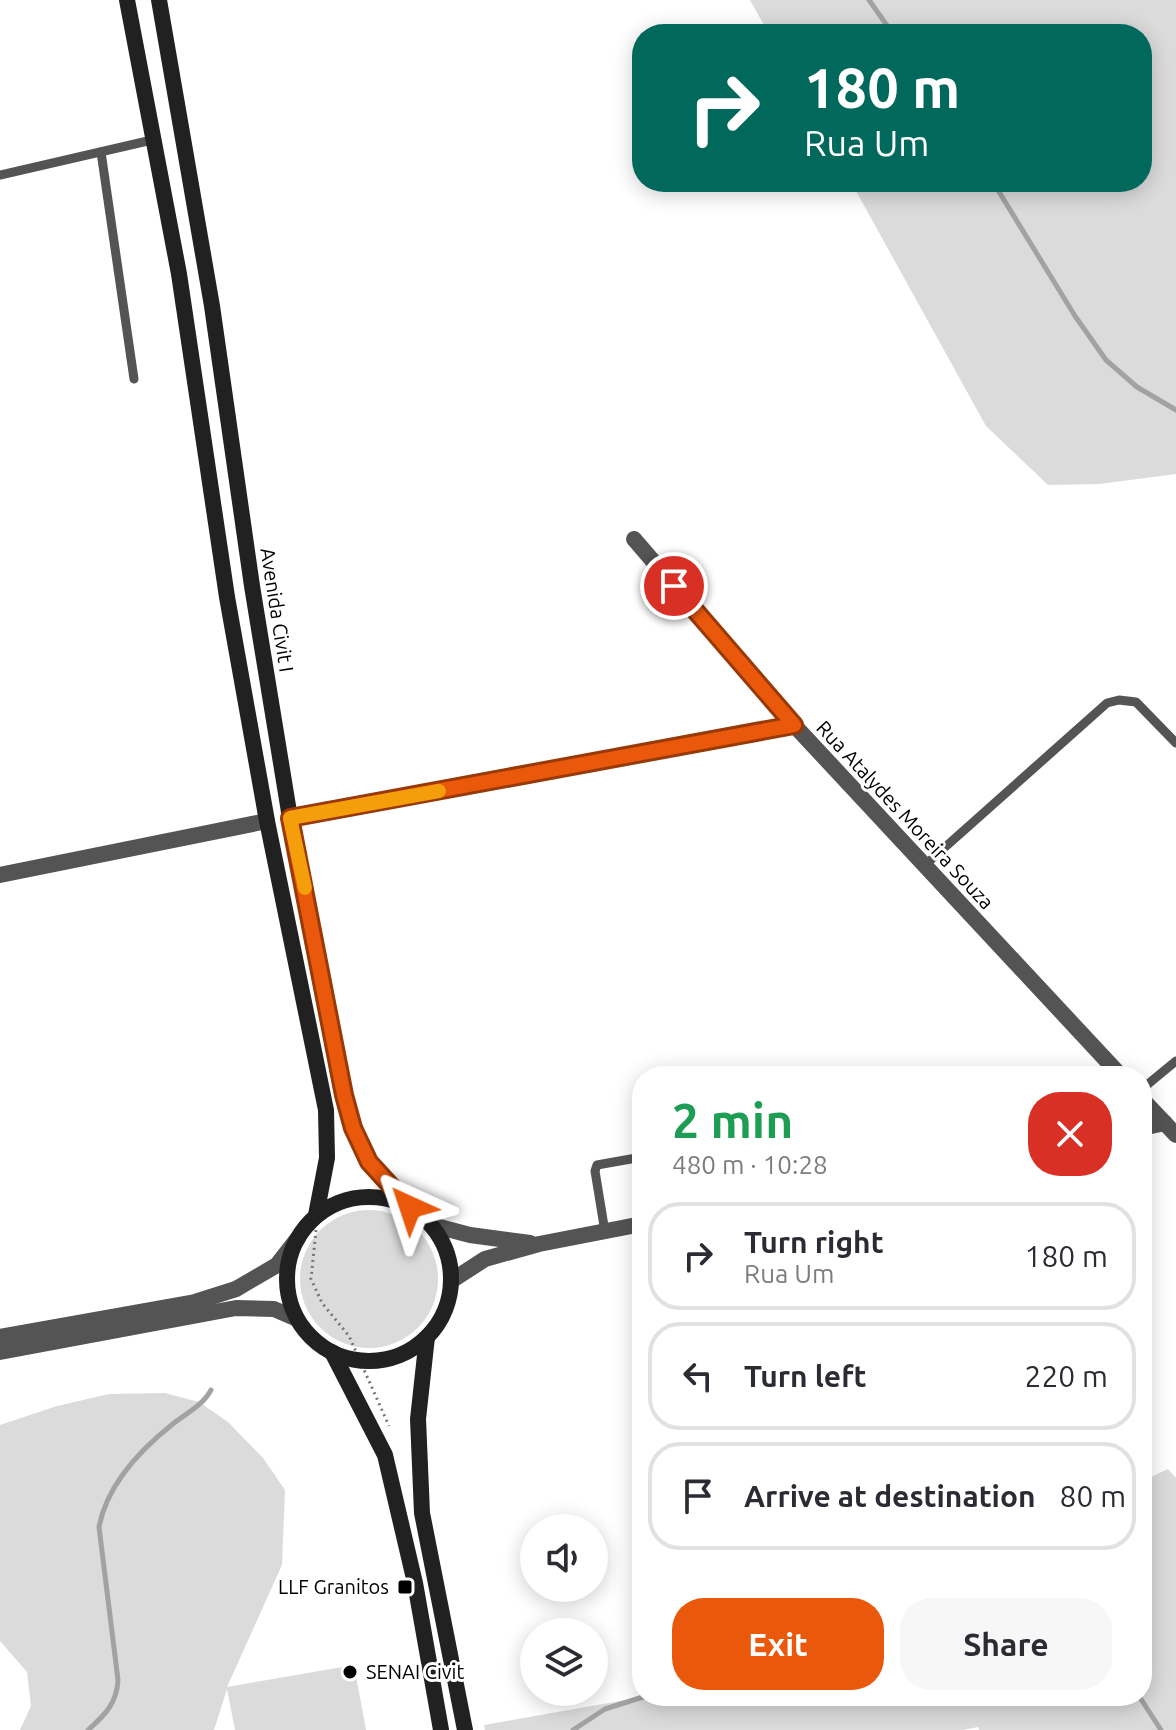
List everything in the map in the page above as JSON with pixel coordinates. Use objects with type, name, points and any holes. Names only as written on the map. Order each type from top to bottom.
[{"type":"main road","points":[[127,0],[179,274],[227,597],[267,821],[326,1110],[327,1158],[316,1215]]},
{"type":"main road","name":"Avenida Civit I","points":[[159,0],[203,246],[252,586],[290,818],[344,1095],[353,1128],[369,1162],[410,1207]]},
{"type":"main road","points":[[361,1196],[386,1198],[410,1207],[432,1225],[444,1246],[451,1281],[445,1312],[427,1337],[409,1351],[377,1361],[354,1360],[332,1352],[312,1338],[297,1319],[290,1299],[287,1278],[290,1257],[298,1238],[316,1215],[337,1202],[361,1196]]},
{"type":"main road","points":[[427,1337],[418,1419],[422,1513],[465,1730]]},
{"type":"main road","points":[[332,1352],[385,1455],[415,1583],[441,1730]]},
{"type":"street","name":"Rua Atalydes Moreira Souza","points":[[634,539],[794,725],[1112,1066]]},
{"type":"street","points":[[290,818],[794,725]]},
{"type":"street","points":[[0,875],[267,821]]},
{"type":"street","points":[[1152,1109],[1171,1129]]},
{"type":"street","points":[[432,1225],[470,1235],[539,1244]]},
{"type":"street","points":[[451,1281],[485,1259],[539,1244],[632,1226]]},
{"type":"street","points":[[0,1337],[195,1302],[236,1289],[277,1265],[298,1238]]},
{"type":"street","points":[[0,1352],[236,1308],[274,1309],[297,1319]]},
{"type":"lane","points":[[0,175],[152,140]]},
{"type":"lane","points":[[101,152],[134,379]]},
{"type":"lane","points":[[925,865],[1107,703],[1119,700],[1136,702],[1176,743]]},
{"type":"lane","points":[[1152,1081],[1176,1061]]},
{"type":"lane","points":[[605,1232],[595,1171],[597,1165],[632,1159]]},
{"type":"shaded area","points":[[750,0],[1176,0],[1176,474],[1099,484],[1048,485],[986,426],[857,192],[1152,192],[1152,24],[763,24]]},
{"type":"shaded area","points":[[369,1210],[395,1215],[418,1230],[433,1253],[438,1279],[433,1305],[418,1328],[395,1343],[369,1348],[343,1343],[320,1328],[305,1305],[300,1279],[305,1253],[320,1230],[343,1215]]},
{"type":"shaded area","points":[[165,1393],[199,1402],[228,1422],[263,1458],[285,1490],[282,1565],[227,1687],[354,1665],[366,1730],[235,1730],[227,1689],[214,1730],[20,1730],[31,1706],[27,1672],[0,1641],[0,1425],[57,1406],[109,1394]]},
{"type":"shaded area","points":[[1168,1469],[1176,1478],[1176,1730],[979,1730],[978,1727],[963,1730],[485,1730],[484,1725],[591,1706],[608,1706],[608,1703],[632,1699],[632,1706],[1152,1706],[1152,1476]]},
{"type":"waterway","points":[[869,0],[886,24]]},
{"type":"waterway","points":[[999,192],[1075,316],[1106,360],[1137,387],[1176,410]]},
{"type":"waterway","points":[[88,1730],[109,1708],[118,1680],[99,1527],[103,1511],[109,1496],[138,1456],[211,1390]]},
{"type":"waterway","points":[[573,1730],[605,1709],[632,1700]]},
{"type":"waterway","points":[[1145,1706],[1161,1730]]},
{"type":"slow traffic","points":[[305,888],[290,818],[439,791]]},
{"type":"place","name":"LLF Granitos","points":[[405,1587]]},
{"type":"place","name":"SENAI Civit","points":[[350,1672]]},
{"type":"route","points":[[410,1207],[369,1162],[353,1128],[290,818],[794,725],[674,586]]}]
